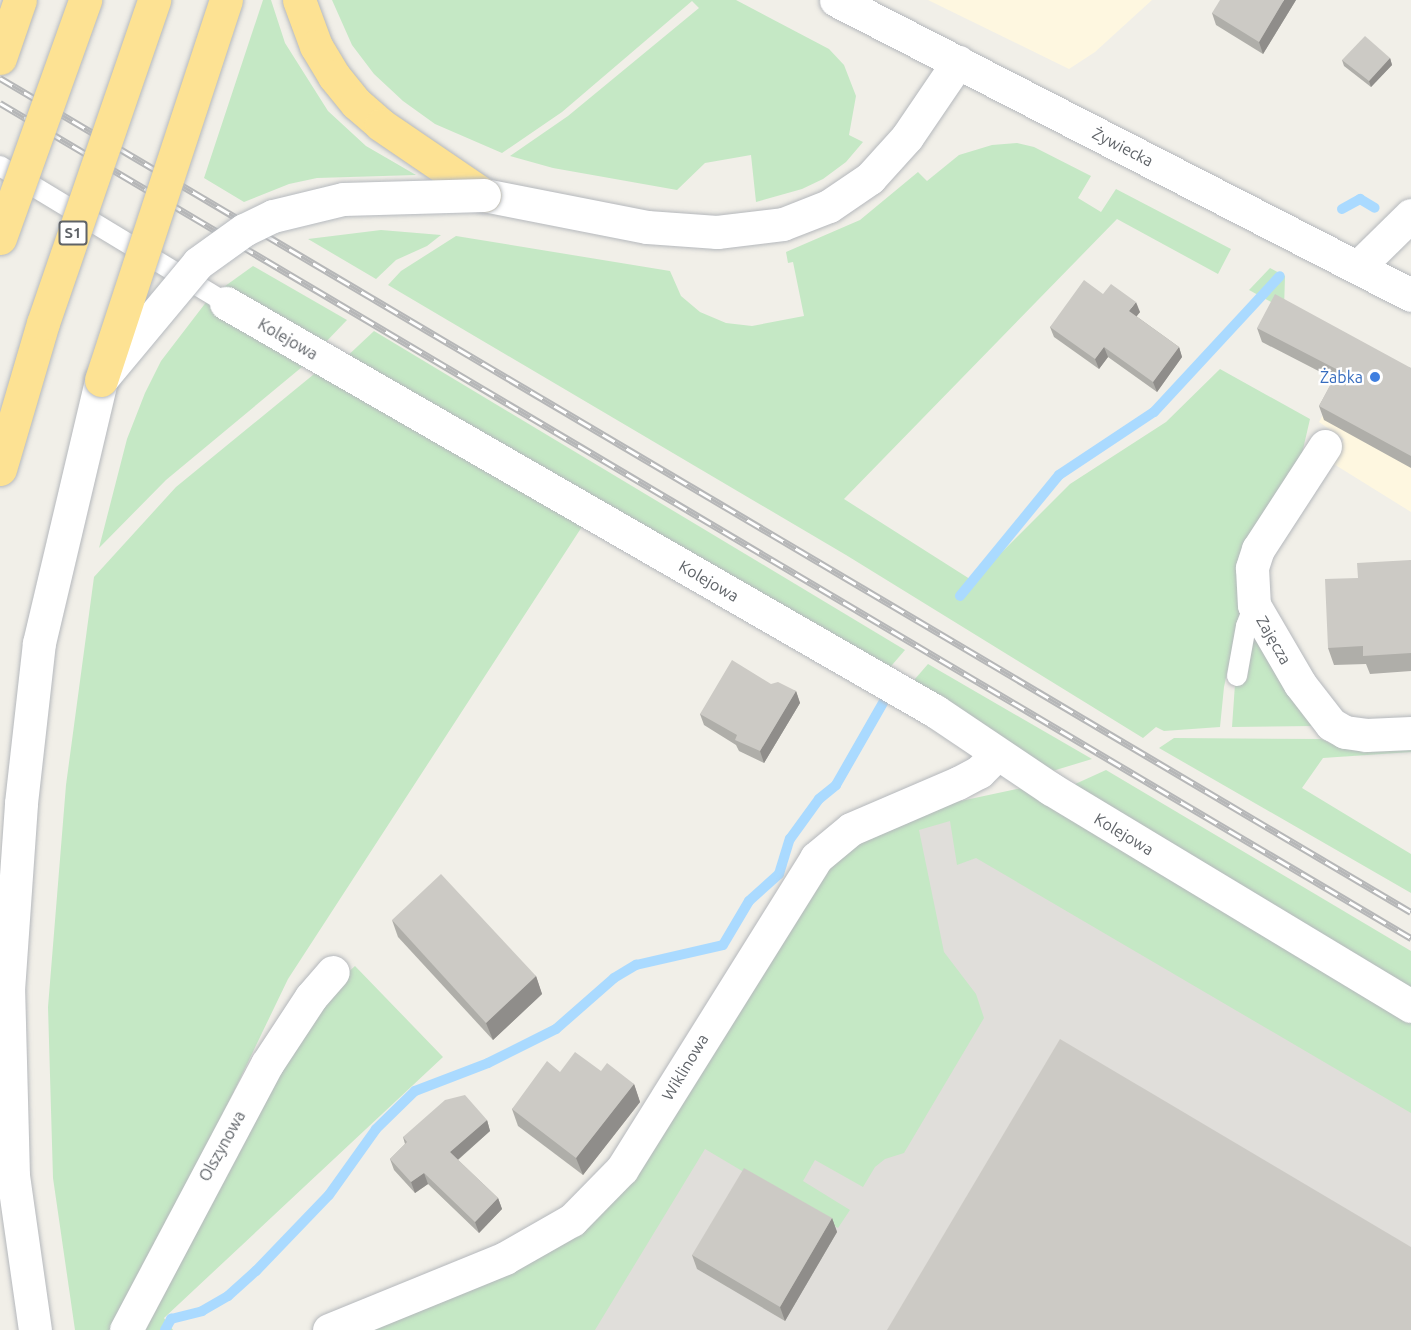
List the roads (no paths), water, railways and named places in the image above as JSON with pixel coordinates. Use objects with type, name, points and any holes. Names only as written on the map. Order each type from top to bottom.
[{"type":"highway","points":[[0,58],[20,0]]},
{"type":"highway","points":[[0,237],[85,0]]},
{"type":"highway","name":"S1","points":[[0,469],[43,323],[154,0]]},
{"type":"highway","points":[[101,380],[226,0]]},
{"type":"highway","points":[[299,0],[316,46],[334,76],[356,103],[381,125],[484,195]]},
{"type":"street","name":"Żywiecka","points":[[836,0],[1411,295]]},
{"type":"street","points":[[35,1330],[13,1176],[8,990],[11,943],[39,643],[101,380],[198,263],[244,230],[282,213],[343,199],[484,195],[647,227],[753,230],[807,217],[870,178],[907,137],[958,62]]},
{"type":"street","points":[[1358,267],[1411,215]]},
{"type":"street","name":"Kolejowa","points":[[226,303],[935,711],[997,754],[1411,1006]]},
{"type":"street","name":"Zajęcza","points":[[1325,446],[1258,549],[1251,586],[1254,605],[1300,684],[1330,724],[1346,732],[1366,735],[1411,733]]},
{"type":"street","name":"Wiklinowa","points":[[329,1330],[544,1239],[590,1204],[622,1169],[816,858],[851,828],[980,772],[997,754]]},
{"type":"street","name":"Olszynowa","points":[[126,1330],[267,1064],[311,997],[333,972]]},
{"type":"lane","name":"Kolejowa","points":[[0,166],[226,303]]},
{"type":"lane","points":[[1237,676],[1246,626],[1254,605]]},
{"type":"waterway","points":[[1342,209],[1360,199],[1375,208]]},
{"type":"waterway","points":[[960,596],[1059,475],[1154,412],[1280,276]]},
{"type":"waterway","points":[[165,1330],[171,1319],[202,1311],[228,1296],[256,1271],[329,1195],[376,1129],[415,1091],[488,1063],[556,1029],[614,978],[636,965],[723,945],[749,901],[779,874],[790,839],[819,799],[836,785],[883,703]]},
{"type":"railway","points":[[0,78],[1411,912]]},
{"type":"railway","points":[[0,103],[1411,938]]},
{"type":"place","name":"Żabka","points":[[1375,377]]}]
